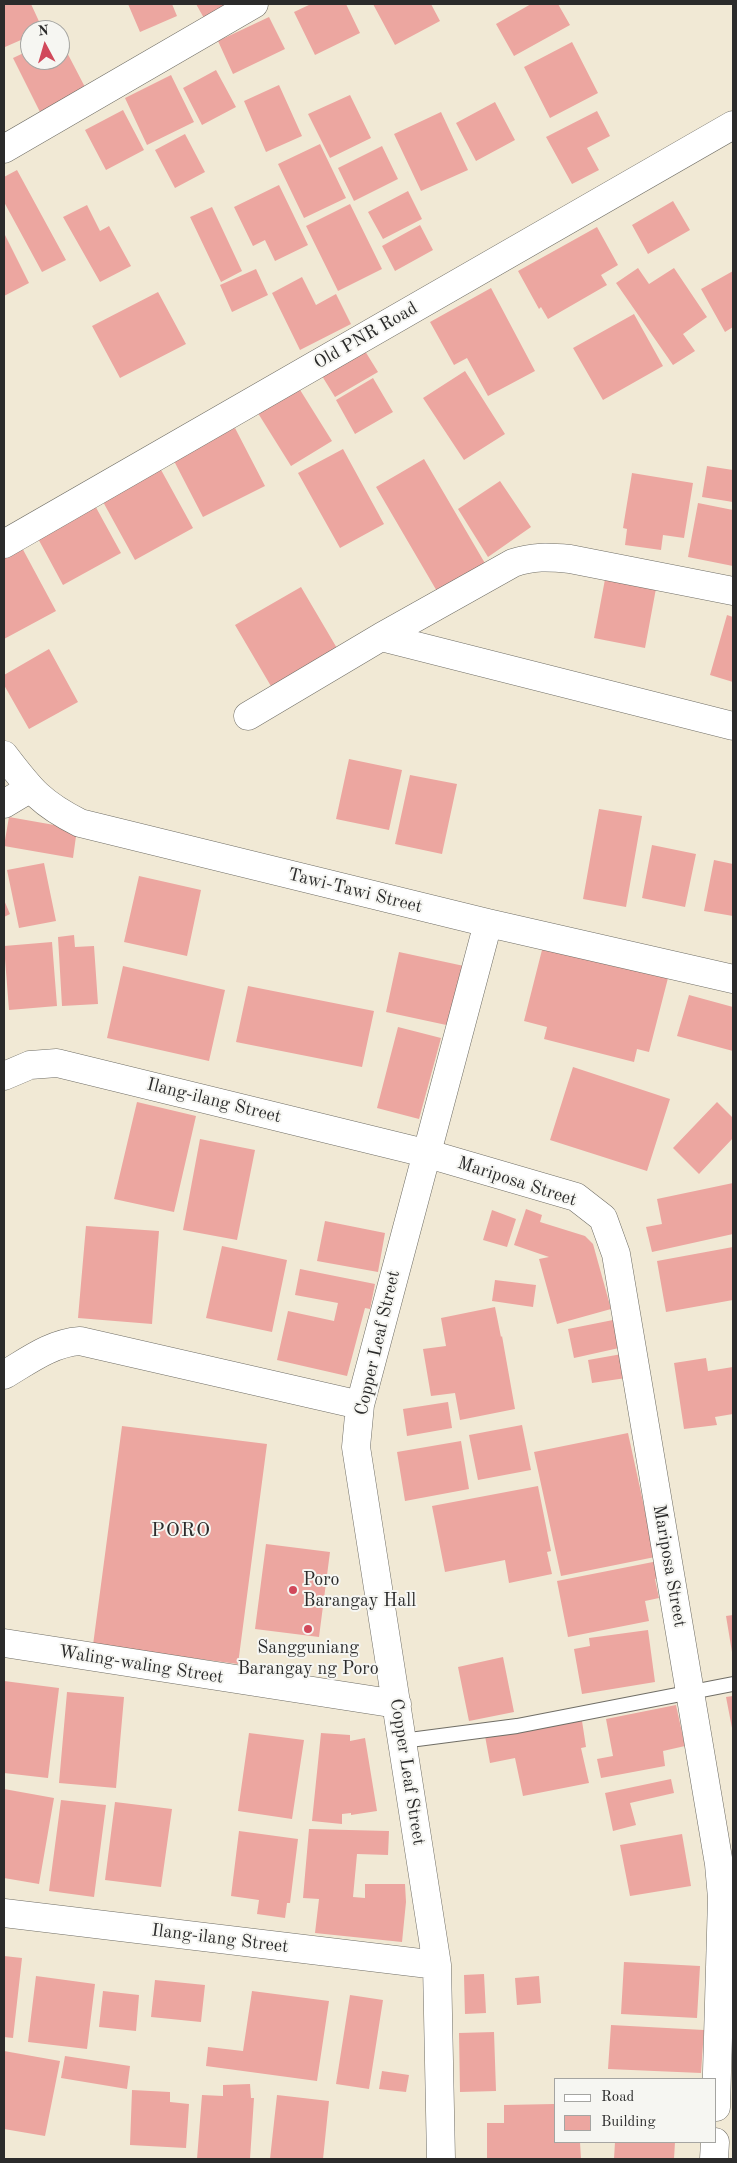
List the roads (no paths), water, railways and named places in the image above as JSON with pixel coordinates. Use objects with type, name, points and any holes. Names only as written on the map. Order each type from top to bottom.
[{"type":"street","points":[[4,149],[254,4]]},
{"type":"street","name":"Old PNR Road","points":[[4,544],[731,126]]},
{"type":"street","points":[[248,716],[381,637],[513,563],[529,558],[544,556],[570,559],[733,590]]},
{"type":"street","points":[[381,637],[733,726]]},
{"type":"street","name":"Tawi-Tawi Street","points":[[4,755],[30,789],[53,810],[80,823],[488,923],[733,979]]},
{"type":"street","points":[[4,804],[30,789]]},
{"type":"street","name":"Copper Leaf Street","points":[[442,2159],[437,1965],[356,1447],[360,1405],[425,1153],[488,923]]},
{"type":"street","name":"Ilang-ilang Street","points":[[4,1076],[30,1065],[56,1062],[425,1153]]},
{"type":"street","name":"Mariposa Street","points":[[425,1153],[576,1197],[603,1218],[616,1254],[720,1864],[722,1898],[717,2078]]},
{"type":"street","points":[[4,1375],[53,1346],[65,1342],[80,1341],[360,1405]]},
{"type":"street","name":"Waling-waling Street","points":[[4,1644],[397,1704]]},
{"type":"street","name":"Ilang-ilang Street","points":[[4,1913],[437,1965]]},
{"type":"street","points":[[714,2159],[715,2143]]},
{"type":"lane","points":[[402,1741],[516,1726],[733,1684]]},
{"type":"place","name":"Poro Barangay Hall","points":[[293,1590]]},
{"type":"place","name":"Sangguniang Barangay ng Poro","points":[[308,1629]]},
{"type":"district","name":"PORO","points":[[181,1531]]}]
